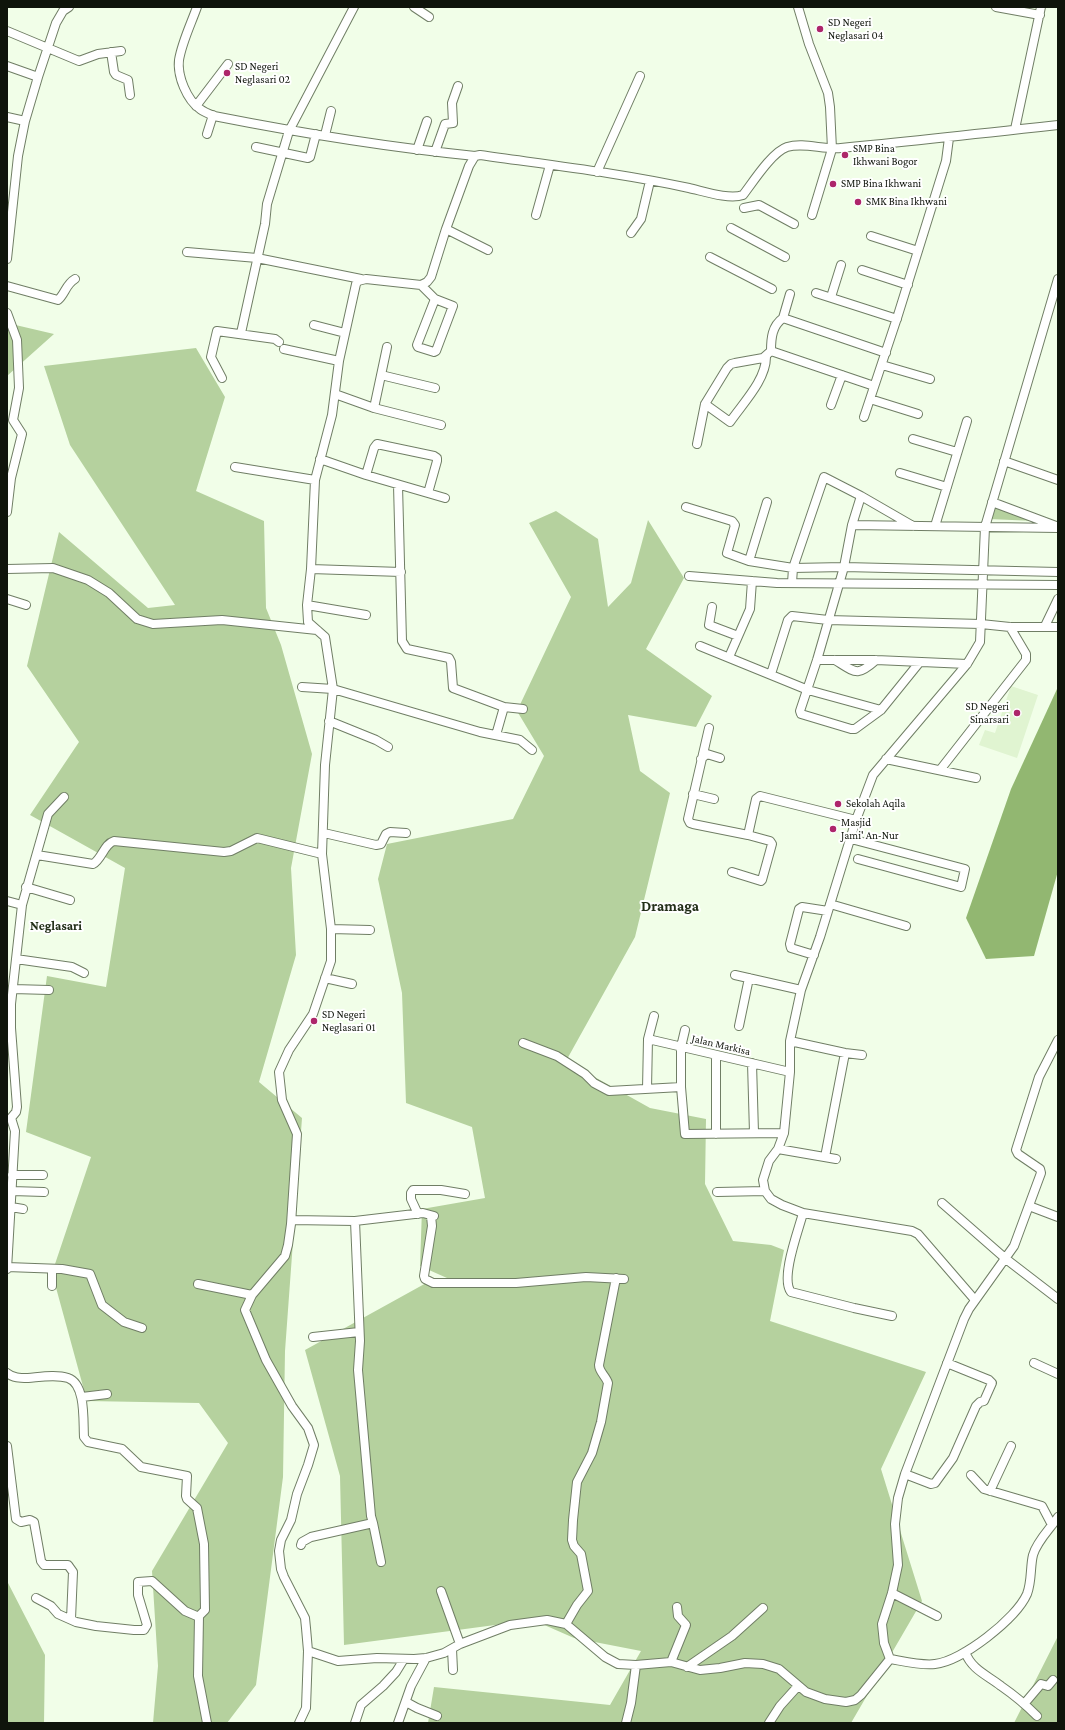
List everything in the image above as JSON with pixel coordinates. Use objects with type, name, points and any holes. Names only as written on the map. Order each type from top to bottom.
[{"type":"street","points":[[7,259],[18,156],[25,121],[38,77],[60,16],[63,11],[69,7]]},
{"type":"street","points":[[197,7],[181,52],[179,66],[181,78],[186,91],[196,106],[212,115],[289,131],[325,135],[418,150],[475,156],[480,155],[550,165],[736,197],[743,195],[778,151],[795,145],[832,149],[950,138],[1058,124]]},
{"type":"street","points":[[241,333],[266,221],[267,204],[289,131],[354,7]]},
{"type":"street","points":[[414,7],[430,17]]},
{"type":"street","points":[[798,7],[809,44],[828,93],[832,149],[812,215]]},
{"type":"street","points":[[996,7],[1041,11],[1015,130]]},
{"type":"street","points":[[7,31],[79,61],[98,54],[121,52]]},
{"type":"street","points":[[111,52],[114,72],[116,75],[129,81],[130,95]]},
{"type":"street","points":[[196,106],[228,64]]},
{"type":"street","points":[[7,66],[38,77]]},
{"type":"street","points":[[597,172],[640,76]]},
{"type":"street","points":[[435,152],[445,124],[453,123],[452,103],[458,86]]},
{"type":"street","points":[[325,135],[331,111]]},
{"type":"street","points":[[207,134],[212,115]]},
{"type":"street","points":[[7,117],[25,121]]},
{"type":"street","points":[[418,150],[426,121]]},
{"type":"street","points":[[256,147],[310,158],[316,134]]},
{"type":"street","points":[[864,417],[897,319],[946,161],[950,138]]},
{"type":"street","points":[[187,252],[257,258],[361,279],[421,285],[427,282],[431,277],[446,229],[469,166],[475,156]]},
{"type":"street","points":[[536,215],[550,165]]},
{"type":"street","points":[[631,232],[640,219],[650,181]]},
{"type":"street","points":[[744,208],[758,205],[794,224]]},
{"type":"street","points":[[731,228],[785,257]]},
{"type":"street","points":[[446,229],[488,250]]},
{"type":"street","points":[[871,236],[918,251]]},
{"type":"street","points":[[710,257],[772,289]]},
{"type":"street","points":[[831,297],[841,265]]},
{"type":"street","points":[[862,270],[908,284]]},
{"type":"street","points":[[7,286],[58,300],[70,283],[75,279]]},
{"type":"street","points":[[299,1723],[306,1708],[308,1651],[305,1618],[284,1577],[280,1565],[279,1551],[281,1540],[291,1520],[297,1494],[314,1445],[308,1428],[292,1406],[266,1360],[246,1313],[246,1307],[252,1295],[285,1256],[292,1220],[297,1134],[282,1100],[279,1086],[279,1072],[289,1050],[313,1014],[331,961],[331,929],[322,854],[324,833],[325,765],[333,690],[326,637],[308,622],[307,604],[311,568],[315,480],[330,421],[339,361],[354,289],[358,281],[361,279]]},
{"type":"street","points":[[975,1300],[923,1239],[912,1230],[803,1213],[776,1202],[767,1195],[763,1180],[771,1156],[778,1149],[784,1133],[790,1072],[790,1041],[801,990],[814,955],[856,820],[874,775],[886,758],[967,664],[980,642],[985,527],[1058,279]]},
{"type":"street","points":[[421,285],[435,298],[453,306],[436,351],[434,352],[418,347],[417,345],[435,298]]},
{"type":"street","points":[[816,292],[897,319]]},
{"type":"street","points":[[705,404],[730,422],[759,380],[769,354],[771,339],[776,323],[782,318],[790,294]]},
{"type":"street","points":[[7,313],[17,340],[19,388],[13,420],[22,434],[10,483],[7,512]]},
{"type":"street","points":[[782,318],[886,353]]},
{"type":"street","points":[[314,325],[345,333]]},
{"type":"street","points":[[222,378],[211,357],[216,332],[241,333],[276,339],[279,342]]},
{"type":"street","points":[[374,408],[387,347]]},
{"type":"street","points":[[284,349],[339,361]]},
{"type":"street","points":[[697,444],[705,404],[731,364],[745,363],[769,354],[874,386]]},
{"type":"street","points":[[882,365],[930,379]]},
{"type":"street","points":[[381,375],[435,388]]},
{"type":"street","points":[[831,405],[842,375]]},
{"type":"street","points":[[335,394],[374,408],[441,425]]},
{"type":"street","points":[[870,400],[918,414]]},
{"type":"street","points":[[935,526],[967,420]]},
{"type":"street","points":[[913,439],[957,452]]},
{"type":"street","points":[[366,475],[374,448],[377,444],[434,456],[437,461],[428,493]]},
{"type":"street","points":[[320,458],[366,475],[444,498]]},
{"type":"street","points":[[1004,461],[1058,480]]},
{"type":"street","points":[[235,467],[315,480]]},
{"type":"street","points":[[900,473],[947,487]]},
{"type":"street","points":[[792,583],[793,568],[823,478],[827,478],[861,496],[913,526]]},
{"type":"street","points":[[398,485],[401,637],[405,647],[448,658],[451,662],[452,688],[504,707],[523,710]]},
{"type":"street","points":[[861,496],[852,525],[844,567],[818,660],[800,711],[801,714],[855,729],[881,710],[919,662]]},
{"type":"street","points":[[749,561],[767,502]]},
{"type":"street","points":[[992,502],[1058,527]]},
{"type":"street","points":[[686,507],[732,522],[734,525],[726,553],[749,561],[793,568],[844,567],[1058,572]]},
{"type":"street","points":[[852,525],[1058,527]]},
{"type":"street","points":[[7,569],[53,568],[88,580],[109,593],[137,619],[153,624],[222,620],[318,630]]},
{"type":"street","points":[[311,568],[400,572]]},
{"type":"street","points":[[690,576],[792,583],[1058,585]]},
{"type":"street","points":[[729,658],[750,609],[752,581]]},
{"type":"street","points":[[7,599],[26,605]]},
{"type":"street","points":[[1045,626],[1058,599]]},
{"type":"street","points":[[307,604],[366,615]]},
{"type":"street","points":[[712,607],[709,625],[738,636]]},
{"type":"street","points":[[771,674],[790,617],[828,620],[981,624],[1010,627],[1058,627]]},
{"type":"street","points":[[940,770],[1026,660],[1026,654],[1010,627]]},
{"type":"street","points":[[700,646],[808,690],[881,710]]},
{"type":"street","points":[[818,660],[876,660],[967,664]]},
{"type":"street","points":[[834,660],[859,672],[864,670],[876,660]]},
{"type":"street","points":[[302,687],[333,690],[496,735],[520,740],[532,750]]},
{"type":"street","points":[[496,735],[504,707]]},
{"type":"street","points":[[329,721],[376,740],[388,747]]},
{"type":"street","points":[[709,728],[688,816],[690,823],[748,835],[770,841],[772,844],[762,880],[760,881],[732,872]]},
{"type":"street","points":[[701,759],[707,754],[720,758]]},
{"type":"street","points":[[886,758],[976,778]]},
{"type":"street","points":[[693,794],[714,799]]},
{"type":"street","points":[[748,835],[756,799],[760,796],[856,820]]},
{"type":"street","points":[[64,797],[48,814],[37,855],[26,887],[22,905],[16,959],[11,969],[13,989],[9,1003],[17,1107],[16,1112],[9,1118],[15,1131],[10,1164],[12,1191],[7,1268],[75,1270],[90,1274],[102,1305],[124,1322],[142,1328]]},
{"type":"street","points":[[324,833],[376,844],[380,844],[386,834],[390,832],[406,834]]},
{"type":"street","points":[[37,855],[93,864],[97,861],[109,843],[114,841],[224,852],[231,851],[257,838],[322,854]]},
{"type":"street","points":[[850,839],[965,869],[961,887],[858,859]]},
{"type":"street","points":[[26,887],[70,900]]},
{"type":"street","points":[[7,901],[22,905]]},
{"type":"street","points":[[814,955],[791,948],[790,944],[800,909],[802,907],[829,907],[906,926]]},
{"type":"street","points":[[331,929],[370,930]]},
{"type":"street","points":[[16,959],[66,966],[84,972]]},
{"type":"street","points":[[735,974],[801,990]]},
{"type":"street","points":[[325,978],[352,984]]},
{"type":"street","points":[[739,1026],[749,978]]},
{"type":"street","points":[[13,989],[49,990]]},
{"type":"street","points":[[648,1089],[648,1040],[654,1016]]},
{"type":"street","points":[[684,1030],[681,1047],[681,1087],[684,1132],[687,1134],[784,1133]]},
{"type":"street","name":"Jalan Markisa","points":[[648,1040],[790,1072]]},
{"type":"street","points":[[890,1659],[884,1643],[882,1624],[892,1593],[898,1558],[896,1511],[905,1474],[964,1318],[975,1300],[1006,1259],[1020,1233],[1041,1170],[1018,1154],[1016,1150],[1039,1077],[1058,1040]]},
{"type":"street","points":[[790,1041],[862,1055]]},
{"type":"street","points":[[523,1043],[557,1056],[585,1074],[594,1084],[604,1089],[616,1091],[681,1087]]},
{"type":"street","points":[[825,1157],[846,1053]]},
{"type":"street","points":[[716,1055],[716,1134]]},
{"type":"street","points":[[752,1063],[754,1133]]},
{"type":"street","points":[[778,1149],[836,1159]]},
{"type":"street","points":[[12,1175],[43,1175]]},
{"type":"street","points":[[418,1214],[410,1193],[414,1190],[441,1190],[465,1194]]},
{"type":"street","points":[[12,1191],[44,1192]]},
{"type":"street","points":[[717,1192],[765,1191]]},
{"type":"street","points":[[942,1203],[1006,1259],[1058,1299]]},
{"type":"street","points":[[1029,1206],[1058,1217]]},
{"type":"street","points":[[11,1207],[22,1209]]},
{"type":"street","points":[[292,1220],[355,1222],[426,1213],[433,1216],[424,1276],[429,1281],[433,1282],[503,1284],[529,1283],[575,1277],[620,1279],[599,1365],[600,1370],[606,1377],[608,1383],[601,1422],[592,1453],[577,1482],[573,1520],[572,1540],[574,1546],[581,1554],[588,1591],[577,1604],[566,1624]]},
{"type":"street","points":[[803,1213],[789,1266],[788,1285],[791,1292],[892,1316]]},
{"type":"street","points":[[355,1222],[359,1332],[358,1370],[371,1516],[380,1562]]},
{"type":"street","points":[[52,1269],[52,1286]]},
{"type":"street","points":[[198,1284],[252,1295]]},
{"type":"street","points":[[313,1337],[359,1332]]},
{"type":"street","points":[[905,1474],[931,1484],[935,1483],[953,1458],[976,1406],[980,1402],[984,1401],[991,1386],[992,1383],[989,1380],[947,1363]]},
{"type":"street","points":[[1034,1363],[1058,1374]]},
{"type":"street","points":[[7,1373],[12,1377],[22,1378],[69,1378],[76,1385],[82,1397],[84,1437],[88,1442],[122,1449],[141,1467],[187,1476],[186,1496],[197,1508],[204,1544],[205,1610],[199,1617],[198,1676],[207,1723]]},
{"type":"street","points":[[82,1397],[107,1394]]},
{"type":"street","points":[[7,1446],[16,1519],[21,1522],[32,1520],[34,1522],[41,1562],[44,1565],[68,1565],[72,1568],[71,1619]]},
{"type":"street","points":[[990,1491],[1011,1446]]},
{"type":"street","points":[[971,1476],[980,1486],[990,1491],[1042,1506],[1052,1525]]},
{"type":"street","points":[[890,1659],[933,1665],[965,1652],[1003,1624],[1021,1605],[1027,1593],[1035,1550],[1058,1517]]},
{"type":"street","points":[[301,1545],[302,1542],[311,1537],[373,1523]]},
{"type":"street","points":[[36,1598],[51,1606],[58,1614],[71,1619],[96,1626],[144,1630],[147,1625],[138,1595],[138,1582],[152,1581],[185,1611],[199,1617]]},
{"type":"street","points":[[441,1591],[460,1644]]},
{"type":"street","points":[[892,1593],[937,1616]]},
{"type":"street","points":[[671,1662],[686,1627],[686,1624],[678,1616],[677,1607]]},
{"type":"street","points":[[687,1667],[732,1636],[763,1608]]},
{"type":"street","points":[[308,1651],[338,1661],[377,1658],[426,1658],[510,1625],[522,1622],[547,1620],[566,1624],[609,1661],[618,1664],[636,1665],[671,1662],[687,1667],[705,1670],[745,1663],[763,1664],[779,1669],[806,1692],[817,1697],[846,1702],[851,1701],[863,1693],[890,1659]]},
{"type":"street","points":[[452,1649],[453,1670]]},
{"type":"street","points":[[965,1652],[968,1660],[978,1671],[1000,1685],[1037,1716]]},
{"type":"street","points":[[398,1723],[411,1686],[426,1658]]},
{"type":"street","points":[[355,1723],[360,1705],[383,1686],[396,1672],[404,1659]]},
{"type":"street","points":[[626,1723],[631,1703],[636,1665]]},
{"type":"street","points":[[1024,1704],[1041,1684],[1048,1686],[1053,1680]]},
{"type":"street","points":[[770,1723],[780,1706],[798,1686]]},
{"type":"street","points":[[406,1702],[416,1708],[437,1716]]},
{"type":"shaded area","points":[[7,323],[54,334],[7,376]]},
{"type":"shaded area","points":[[196,348],[225,397],[196,491],[264,521],[266,608],[281,645],[312,754],[291,868],[296,955],[259,1082],[302,1118],[285,1351],[283,1477],[256,1685],[227,1723],[153,1723],[158,1666],[152,1571],[228,1443],[199,1403],[87,1401],[52,1273],[91,1157],[26,1132],[47,976],[106,987],[125,868],[30,815],[79,742],[27,666],[59,532],[148,608],[175,605],[70,445],[44,366]]},
{"type":"shaded area","points":[[993,504],[1035,521],[989,519]]},
{"type":"shaded area","points":[[556,511],[598,539],[608,607],[631,583],[648,520],[684,578],[646,649],[712,696],[696,727],[628,715],[640,771],[670,793],[635,937],[566,1061],[650,1108],[706,1119],[705,1184],[733,1241],[771,1245],[784,1250],[770,1321],[926,1372],[881,1469],[922,1601],[851,1723],[428,1723],[434,1687],[610,1705],[641,1651],[574,1638],[533,1620],[344,1645],[340,1476],[305,1350],[428,1282],[447,1278],[420,1266],[422,1209],[485,1198],[472,1127],[406,1103],[402,993],[378,879],[387,844],[513,819],[544,756],[517,711],[571,597],[529,523]]},
{"type":"shaded area","name":"SD Negeri Sinarsari","points":[[1011,686],[1038,695],[1017,758],[979,745],[985,730],[995,733]]},
{"type":"shaded area","points":[[1057,689],[1058,871],[1034,956],[986,959],[966,918],[1011,789]]},
{"type":"shaded area","points":[[7,1581],[45,1655],[44,1723],[7,1723]]},
{"type":"shaded area","points":[[1058,1636],[1058,1723],[1014,1723]]},
{"type":"place","name":"SD Negeri Neglasari 04","points":[[820,29]]},
{"type":"place","name":"SD Negeri Neglasari 02","points":[[227,73]]},
{"type":"place","name":"SMP Bina Ikhwani Bogor","points":[[845,155]]},
{"type":"place","name":"SMP Bina Ikhwani","points":[[833,184]]},
{"type":"place","name":"SMK Bina Ikhwani","points":[[858,202]]},
{"type":"place","name":"SD Negeri Sinarsari","points":[[1017,713]]},
{"type":"place","name":"Sekolah Aqila","points":[[838,804]]},
{"type":"place","name":"Masjid Jami' An-Nur","points":[[833,829]]},
{"type":"place","name":"SD Negeri Neglasari 01","points":[[314,1021]]},
{"type":"district","name":"Dramaga","points":[[670,906]]},
{"type":"district","name":"Neglasari","points":[[56,926]]}]
